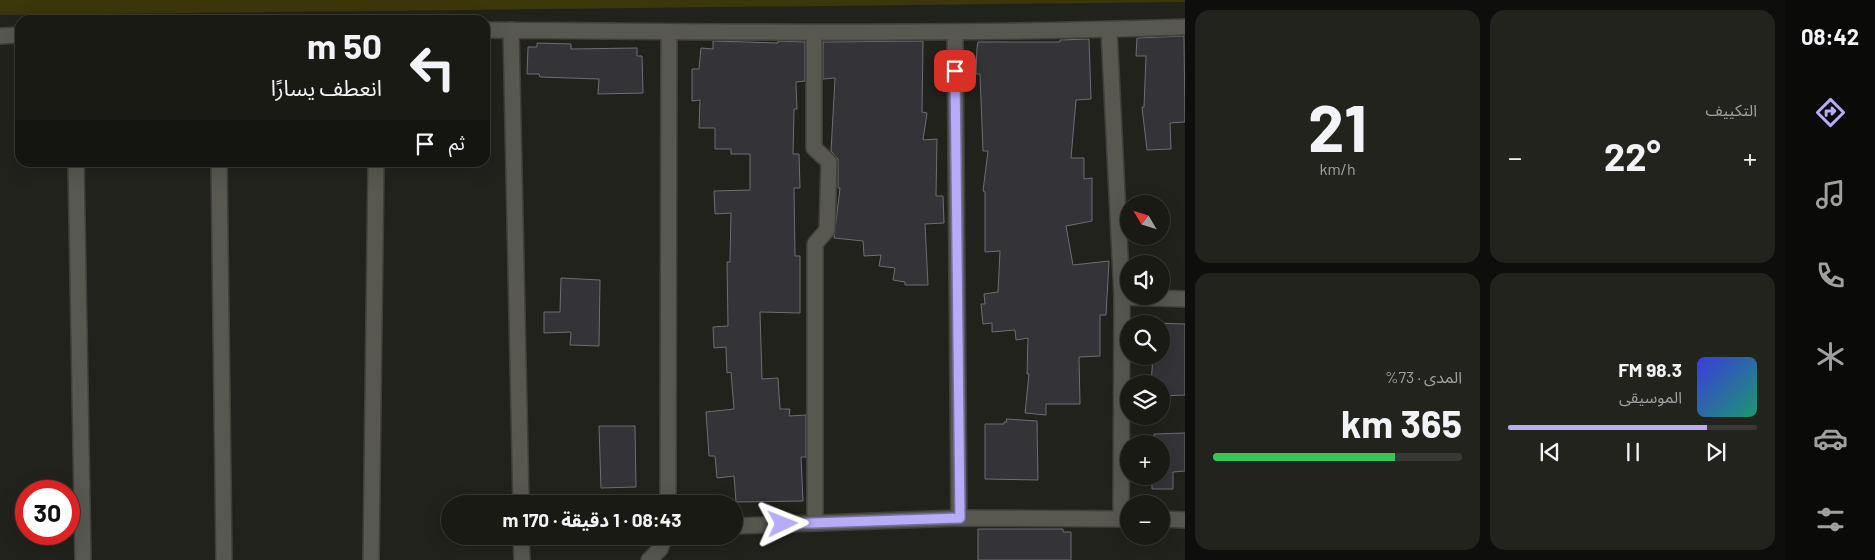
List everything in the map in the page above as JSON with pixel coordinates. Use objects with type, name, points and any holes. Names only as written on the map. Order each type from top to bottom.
[{"type":"street","points":[[490,30],[955,32],[1185,27]]},
{"type":"street","points":[[511,30],[521,495]]},
{"type":"street","points":[[1109,30],[1120,256]]},
{"type":"street","points":[[668,495],[669,32]]},
{"type":"street","points":[[814,32],[814,148],[829,162],[827,230],[815,244],[815,523]]},
{"type":"street","points":[[955,32],[960,518]]},
{"type":"street","points":[[0,36],[15,35]]},
{"type":"street","points":[[76,167],[83,560]]},
{"type":"street","points":[[219,167],[224,560]]},
{"type":"street","points":[[371,560],[376,167]]},
{"type":"street","points":[[1170,298],[1185,298]]},
{"type":"street","points":[[1122,305],[1125,495]]},
{"type":"street","points":[[743,526],[960,518],[1120,519]]},
{"type":"street","points":[[1170,519],[1185,520]]},
{"type":"street","points":[[521,545],[522,560]]},
{"type":"street","points":[[649,560],[662,545]]},
{"type":"shaded area","points":[[0,0],[1185,0],[1185,2],[0,15]]},
{"type":"building","points":[[1184,36],[1185,122],[1170,123],[1171,149],[1147,150],[1142,107],[1144,107],[1146,56],[1136,56],[1137,38]]},
{"type":"building","points":[[1089,39],[1091,99],[1076,100],[1071,158],[1084,158],[1084,179],[1092,178],[1092,221],[1066,226],[1073,265],[1109,261],[1106,315],[1100,315],[1100,356],[1079,357],[1080,404],[1046,404],[1046,415],[1025,413],[1029,374],[1027,374],[1028,338],[1016,340],[1015,330],[992,332],[992,323],[983,324],[981,304],[985,304],[984,294],[998,292],[1000,251],[985,252],[985,192],[983,191],[988,151],[983,151],[980,74],[976,74],[978,42],[1060,42],[1060,40]]},
{"type":"building","points":[[713,41],[805,42],[805,81],[796,82],[797,109],[794,109],[793,154],[799,154],[800,188],[794,188],[795,256],[800,256],[800,313],[760,312],[762,379],[778,378],[780,409],[790,409],[789,416],[806,415],[806,457],[801,457],[803,501],[743,502],[743,495],[735,495],[734,476],[717,478],[715,456],[709,456],[706,412],[734,409],[731,372],[727,373],[726,347],[714,348],[713,327],[728,326],[727,262],[730,262],[731,213],[715,214],[714,191],[750,190],[750,154],[731,154],[731,149],[715,149],[715,128],[699,128],[700,100],[692,101],[692,69],[699,69],[701,48],[713,49]]},
{"type":"building","points":[[923,41],[922,112],[927,113],[923,140],[937,139],[936,196],[943,196],[944,223],[925,224],[928,285],[905,285],[905,282],[893,280],[895,268],[879,266],[881,255],[864,256],[863,241],[834,238],[840,188],[838,188],[838,159],[831,151],[835,78],[823,79],[823,42]]},
{"type":"building","points":[[537,43],[571,44],[571,49],[637,48],[637,56],[642,56],[643,93],[598,94],[599,79],[540,77],[539,74],[527,74],[528,47],[537,47]]},
{"type":"building","points":[[561,278],[600,280],[599,346],[570,345],[571,332],[544,333],[544,312],[560,312]]},
{"type":"building","points":[[1170,324],[1185,324],[1185,395],[1170,396],[1170,375],[1152,375],[1152,365],[1170,365]]},
{"type":"building","points":[[1006,419],[1037,421],[1038,480],[985,479],[985,424],[1004,424],[1004,422],[1007,422]]},
{"type":"building","points":[[599,426],[635,426],[636,487],[601,488]]},
{"type":"building","points":[[1185,433],[1185,471],[1173,472],[1173,489],[1152,489],[1152,485],[1170,485],[1170,435],[1154,434]]},
{"type":"building","points":[[978,529],[1063,529],[1063,532],[1071,532],[1071,560],[978,560]]},
{"type":"route","points":[[783,524],[960,518],[955,71]]}]
